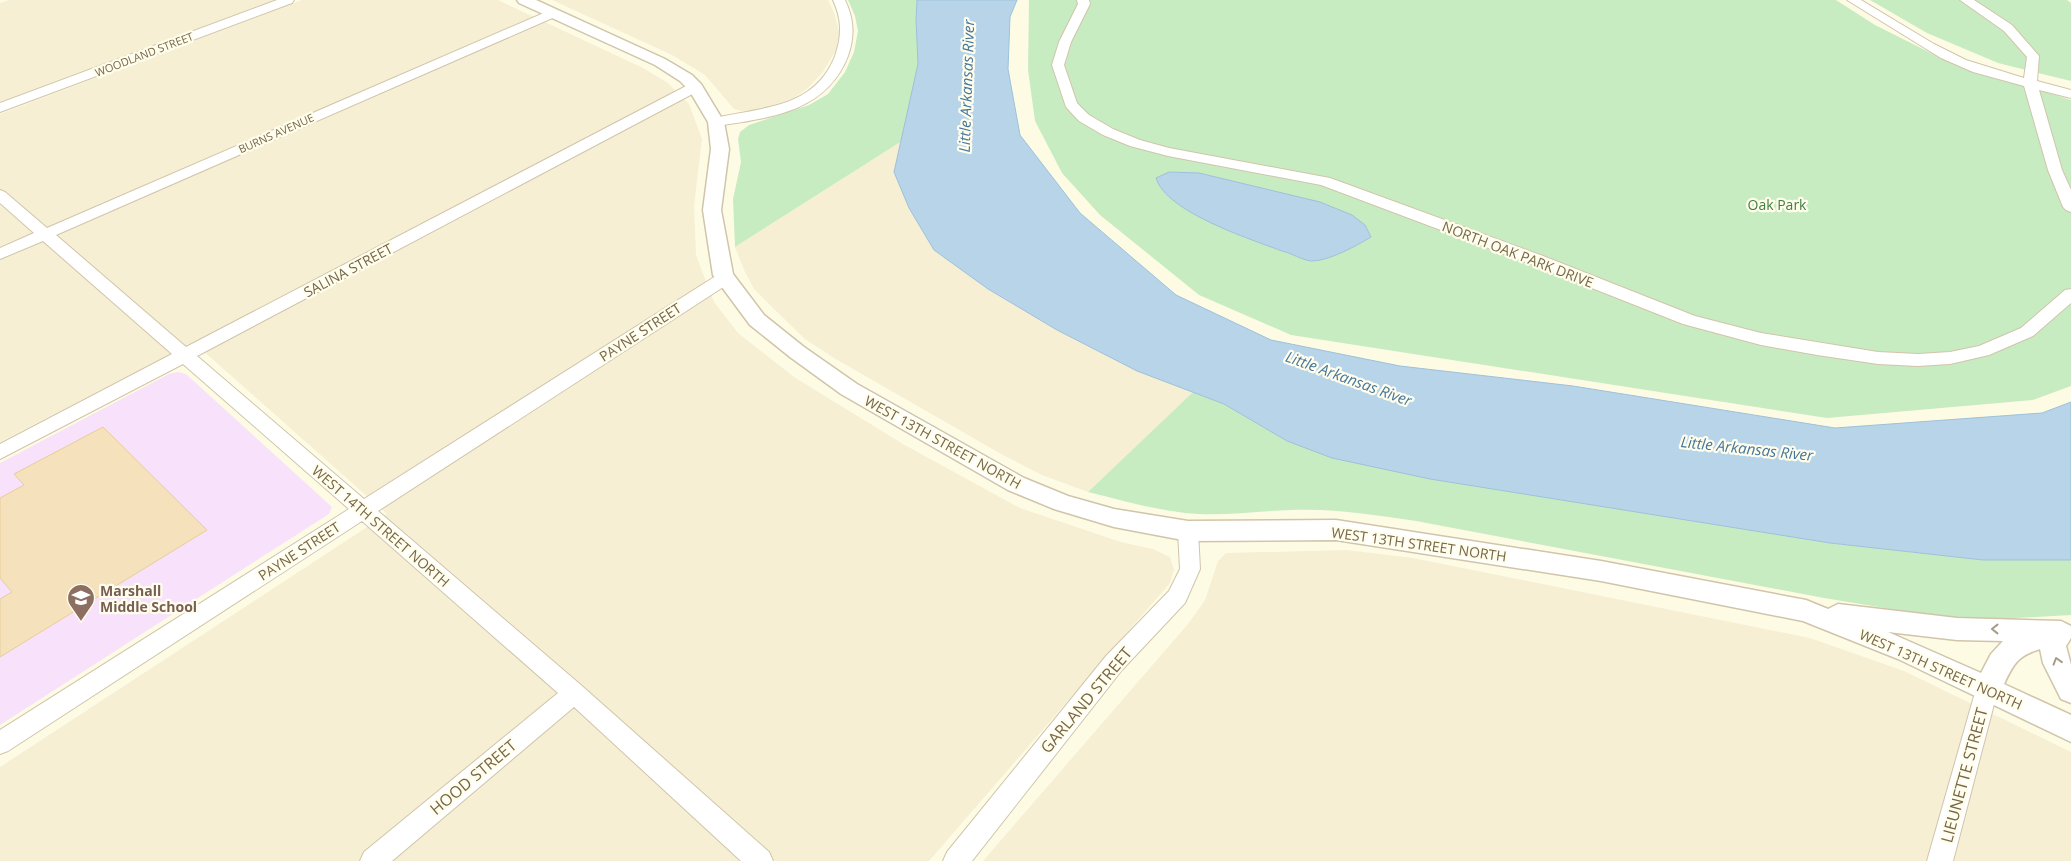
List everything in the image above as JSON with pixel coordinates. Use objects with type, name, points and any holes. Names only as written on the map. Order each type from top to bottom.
[{"type":"street","name":"WOODLAND STREET","points":[[0,108],[288,0]]},
{"type":"street","name":"WEST 13TH STREET NORTH","points":[[524,0],[660,62],[686,78],[695,87],[716,122],[720,149],[712,210],[723,275],[757,320],[797,352],[849,389],[972,461],[1016,484],[1062,503],[1114,518],[1188,531],[1336,530],[1601,571],[1806,611],[1907,651],[2071,729]]},
{"type":"street","points":[[716,122],[780,110],[814,95],[824,86],[842,56],[846,39],[847,16],[839,0]]},
{"type":"street","name":"NORTH OAK PARK DRIVE","points":[[1084,0],[1084,4],[1065,42],[1058,65],[1071,104],[1084,118],[1108,132],[1168,152],[1325,181],[1538,260],[1689,320],[1760,339],[1816,349],[1878,358],[1918,360],[1950,358],[1983,351],[2015,339],[2027,332],[2071,294]]},
{"type":"street","points":[[1853,0],[1921,42],[1978,69],[2071,94]]},
{"type":"street","points":[[1966,0],[2008,28],[2034,56],[2030,83],[2055,170],[2071,207]]},
{"type":"street","name":"BURNS AVENUE","points":[[0,254],[553,13]]},
{"type":"street","name":"SALINA STREET","points":[[0,452],[695,87]]},
{"type":"street","name":"WEST 14TH STREET NORTH","points":[[0,195],[574,694],[760,861]]},
{"type":"street","name":"PAYNE STREET","points":[[0,743],[725,278]]},
{"type":"street","name":"GARLAND STREET","points":[[956,861],[1114,663],[1178,597],[1190,569],[1188,531]]},
{"type":"street","points":[[1806,611],[1957,629],[2066,631]]},
{"type":"street","points":[[1987,690],[2001,662],[2015,646],[2066,631]]},
{"type":"street","points":[[2066,631],[2053,645],[2056,663],[2071,691]]},
{"type":"street","name":"LIEUNETTE STREET","points":[[1940,861],[1987,690]]},
{"type":"street","name":"HOOD STREET","points":[[373,861],[574,694]]},
{"type":"shaded area","points":[[9,0],[277,0],[0,103],[0,3]]},
{"type":"shaded area","points":[[302,0],[498,0],[643,68],[668,83],[689,104],[702,139],[694,206],[696,255],[714,302],[738,333],[794,377],[903,444],[1020,508],[1121,542],[1153,549],[1170,557],[1174,569],[1170,583],[929,861],[0,861],[0,767],[387,514],[193,342],[0,442],[0,114]]},
{"type":"shaded area","points":[[552,0],[828,0],[835,15],[839,33],[836,50],[823,72],[808,88],[795,97],[775,105],[756,110],[742,111],[734,109],[705,75],[672,55]]},
{"type":"shaded area","points":[[902,141],[894,172],[934,250],[988,289],[1057,330],[1137,371],[1193,392],[1088,492],[1042,475],[1001,454],[834,358],[805,339],[754,289],[735,247]]},
{"type":"shaded area","name":"Marshall Middle School","points":[[178,372],[186,374],[332,507],[329,514],[0,725],[0,463],[169,374]]},
{"type":"shaded area","points":[[1347,550],[1413,558],[1810,638],[1904,671],[2071,752],[2071,861],[983,861],[1188,624],[1205,600],[1218,561],[1226,553]]},
{"type":"green space","points":[[848,0],[917,0],[918,64],[902,141],[735,247],[733,199],[741,162],[738,139],[740,132],[749,125],[809,105],[828,94],[845,72],[854,52],[858,31],[855,16]]},
{"type":"green space","name":"Oak Park","points":[[1029,0],[1836,0],[1875,25],[1943,59],[2071,100],[2071,386],[2033,400],[1827,418],[1291,335],[1199,295],[1100,215],[1062,173],[1035,121],[1028,70]]},
{"type":"green space","points":[[1870,0],[2067,0],[2071,3],[2071,81],[1998,63],[1927,33]]},
{"type":"green space","points":[[1193,392],[1224,404],[1287,441],[1830,543],[1983,560],[2071,560],[2071,615],[1998,619],[1939,617],[1824,598],[1416,521],[1354,512],[1322,510],[1211,514],[1185,513],[1148,507],[1088,492]]},
{"type":"water","name":"Little Arkansas River","points":[[917,0],[1017,0],[1010,17],[1008,69],[1020,135],[1080,213],[1176,295],[1271,340],[1400,366],[1573,386],[1835,428],[2042,413],[2071,402],[2071,560],[1983,560],[1830,543],[1430,479],[1332,458],[1287,441],[1224,404],[1137,371],[1057,330],[988,289],[934,250],[909,208],[894,172],[918,64]]},
{"type":"water","points":[[1169,172],[1199,173],[1320,202],[1352,215],[1365,225],[1371,237],[1350,249],[1326,259],[1311,261],[1304,259],[1231,232],[1192,213],[1175,202],[1163,190],[1156,178]]},
{"type":"building","points":[[103,427],[207,530],[0,657],[0,599],[12,592],[0,578],[0,498],[24,485],[14,474]]},
{"type":"place","name":"Marshall Middle School","points":[[81,622]]}]
